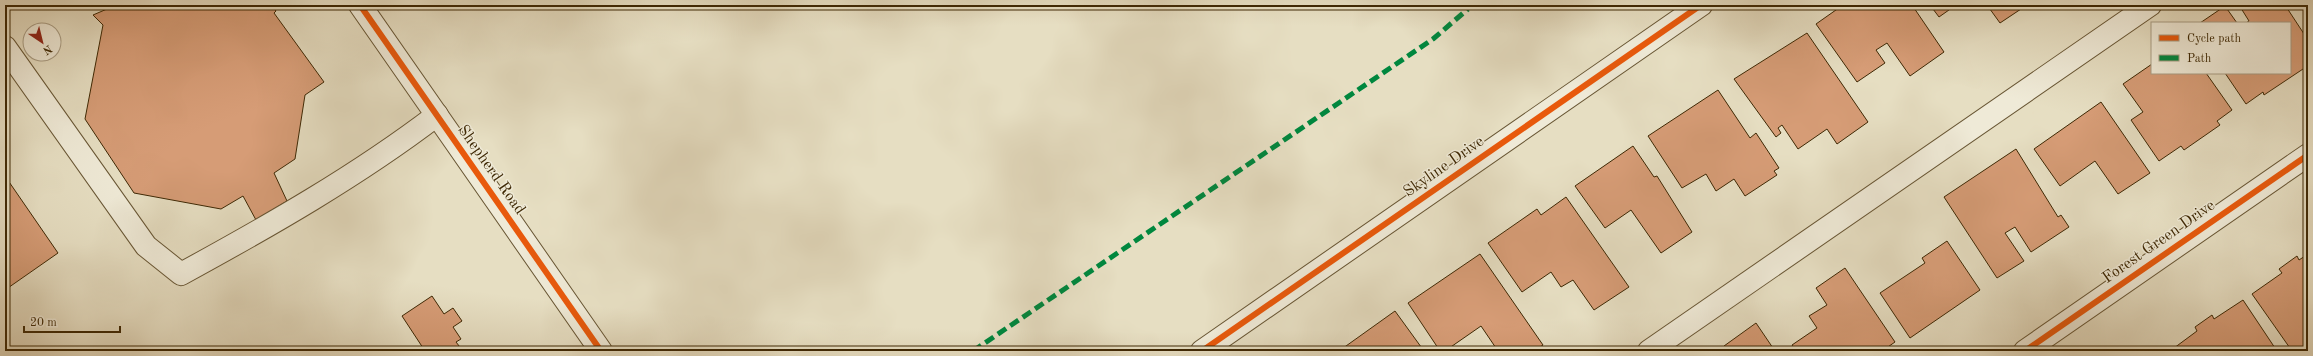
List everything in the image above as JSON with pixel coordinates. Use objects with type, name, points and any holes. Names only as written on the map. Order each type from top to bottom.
[{"type":"street","name":"Shepherd Road","points":[[360,5],[601,351]]},
{"type":"street","name":"Skyline Drive","points":[[1202,351],[1701,5]]},
{"type":"street","points":[[1649,351],[2150,5]]},
{"type":"street","points":[[5,47],[146,246],[181,274],[287,216],[402,142],[437,115]]},
{"type":"street","name":"Forest Green Drive","points":[[2025,351],[2308,155]]},
{"type":"building","points":[[112,5],[272,5],[276,11],[274,13],[324,82],[305,95],[295,159],[274,173],[287,201],[256,220],[243,196],[221,209],[134,193],[85,119],[103,25],[93,15],[114,6]]},
{"type":"building","points":[[1843,5],[1912,5],[1944,52],[1910,76],[1887,43],[1876,50],[1885,63],[1857,82],[1816,24]]},
{"type":"building","points":[[1930,5],[1956,5],[1939,17]]},
{"type":"building","points":[[1987,5],[2027,5],[2000,23]]},
{"type":"building","points":[[2239,5],[2285,5],[2308,40],[2308,61],[2304,63],[2306,67],[2264,95],[2263,92],[2246,104],[2226,74],[2291,74],[2291,22],[2248,22],[2249,21]]},
{"type":"building","points":[[2225,6],[2236,22],[2201,22]]},
{"type":"building","points":[[1807,33],[1868,122],[1837,144],[1827,129],[1798,149],[1782,125],[1778,128],[1781,133],[1776,137],[1734,79]]},
{"type":"building","points":[[2151,65],[2151,74],[2207,74],[2232,110],[2217,121],[2220,125],[2184,150],[2181,146],[2159,161],[2131,120],[2143,112],[2123,84]]},
{"type":"building","points":[[1718,90],[1750,138],[1756,133],[1779,168],[1774,171],[1777,175],[1745,196],[1734,179],[1716,191],[1706,174],[1682,188],[1648,136]]},
{"type":"building","points":[[2101,102],[2150,173],[2118,194],[2095,161],[2060,186],[2034,149]]},
{"type":"building","points":[[1633,146],[1654,177],[1657,176],[1692,232],[1661,253],[1631,210],[1605,228],[1575,186]]},
{"type":"building","points":[[2016,149],[2058,217],[2061,215],[2069,227],[2031,252],[2015,227],[2005,233],[2024,261],[1997,278],[1944,197]]},
{"type":"building","points":[[5,176],[58,253],[5,290]]},
{"type":"building","points":[[1566,197],[1629,287],[1594,310],[1573,280],[1561,287],[1551,272],[1522,292],[1488,243],[1537,209],[1541,215]]},
{"type":"building","points":[[1947,241],[1980,290],[1910,338],[1880,293],[1925,263],[1922,258]]},
{"type":"building","points":[[1480,254],[1543,345],[1534,351],[1498,351],[1481,326],[1445,351],[1440,351],[1408,303]]},
{"type":"building","points":[[2308,254],[2308,348],[2304,351],[2292,351],[2252,294],[2282,273],[2279,269],[2297,256],[2299,260]]},
{"type":"building","points":[[1845,268],[1895,342],[1882,351],[1796,351],[1792,345],[1817,328],[1809,316],[1827,305],[1816,288]]},
{"type":"building","points":[[432,296],[444,314],[453,308],[462,321],[453,327],[461,339],[456,342],[463,351],[425,351],[402,316]]},
{"type":"building","points":[[2243,300],[2277,351],[2170,351],[2197,331],[2195,327],[2212,315],[2214,319]]},
{"type":"building","points":[[1395,311],[1424,351],[1339,351]]},
{"type":"building","points":[[1756,323],[1775,351],[1728,351],[1724,346]]},
{"type":"marked path","points":[[973,351],[1433,39],[1468,9]]},
{"type":"cycle path","points":[[360,5],[601,351]]},
{"type":"cycle path","points":[[1202,351],[1701,5]]},
{"type":"cycle path","points":[[2025,351],[2308,155]]}]
